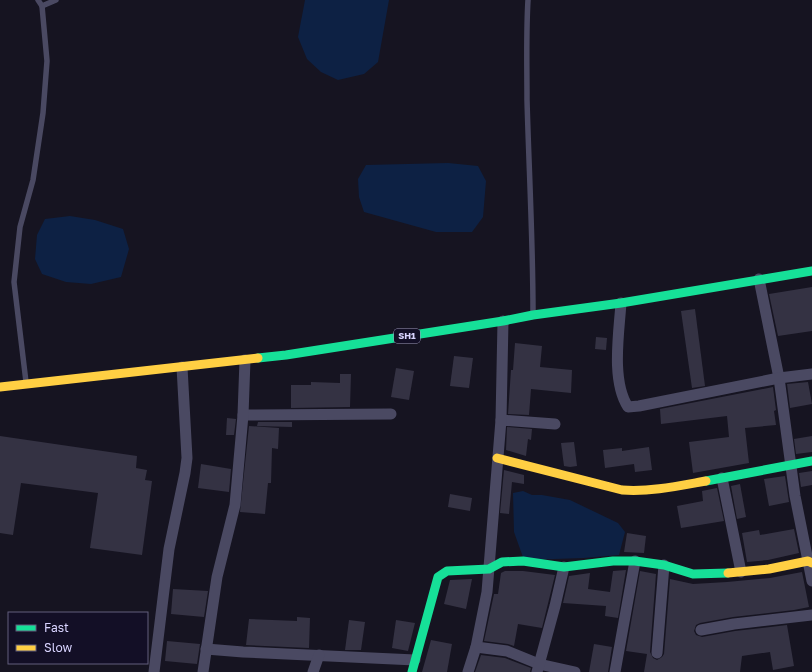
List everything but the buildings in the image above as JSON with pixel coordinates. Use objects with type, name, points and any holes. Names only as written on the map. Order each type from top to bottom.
[{"type":"main road","name":"SH1","points":[[0,387],[286,355],[533,315],[621,303],[812,271]]},
{"type":"main road","points":[[497,458],[622,490],[637,491],[661,489],[812,462]]},
{"type":"main road","points":[[412,672],[414,660],[438,578],[447,571],[489,569],[502,562],[522,561],[564,567],[635,560],[664,565],[692,574],[741,572],[810,562]]},
{"type":"street","points":[[759,279],[779,378],[790,466],[810,562],[812,581]]},
{"type":"street","points":[[621,303],[618,377],[623,399],[628,407],[779,378],[812,374]]},
{"type":"street","points":[[468,672],[476,646],[487,592],[501,420],[503,321]]},
{"type":"street","points":[[203,672],[217,577],[235,505],[243,415],[245,360]]},
{"type":"street","points":[[154,672],[169,549],[187,458],[182,367]]},
{"type":"street","points":[[243,415],[391,414]]},
{"type":"street","points":[[501,420],[555,424]]},
{"type":"street","points":[[722,478],[741,572]]},
{"type":"street","points":[[615,672],[635,560]]},
{"type":"street","points":[[657,653],[664,565]]},
{"type":"street","points":[[538,668],[564,567]]},
{"type":"street","points":[[701,630],[734,624],[812,615]]},
{"type":"street","points":[[476,646],[507,651],[538,668],[575,672]]},
{"type":"street","points":[[206,649],[414,660]]},
{"type":"street","points":[[313,672],[319,654]]},
{"type":"lane","points":[[26,385],[14,282],[20,227],[33,180],[43,113],[47,61],[42,6],[38,0]]},
{"type":"lane","points":[[42,6],[56,0]]},
{"type":"lane","points":[[528,0],[526,31],[528,161],[533,256],[533,315]]},
{"type":"water","points":[[305,0],[389,0],[378,62],[364,74],[338,80],[321,72],[307,59],[298,37]]},
{"type":"water","points":[[448,163],[478,166],[486,181],[483,217],[472,232],[436,232],[364,212],[359,197],[358,179],[366,165]]},
{"type":"water","points":[[70,216],[95,220],[123,229],[129,249],[121,277],[91,284],[66,282],[42,274],[35,259],[37,235],[45,219]]},
{"type":"water","points":[[523,491],[532,495],[542,495],[570,500],[618,523],[625,532],[619,555],[524,560],[514,532],[513,493]]},
{"type":"traffic: fast","points":[[258,358],[286,355],[533,315],[621,303],[812,271]]},
{"type":"traffic: fast","points":[[706,481],[812,461]]},
{"type":"traffic: fast","points":[[412,672],[438,577],[447,571],[489,569],[502,562],[523,561],[564,567],[613,561],[635,561],[664,565],[693,574],[728,573]]},
{"type":"traffic: slow","points":[[0,387],[258,358]]},
{"type":"traffic: slow","points":[[497,458],[622,490],[675,487],[706,481]]},
{"type":"traffic: slow","points":[[728,573],[769,569],[808,561],[812,563]]}]
